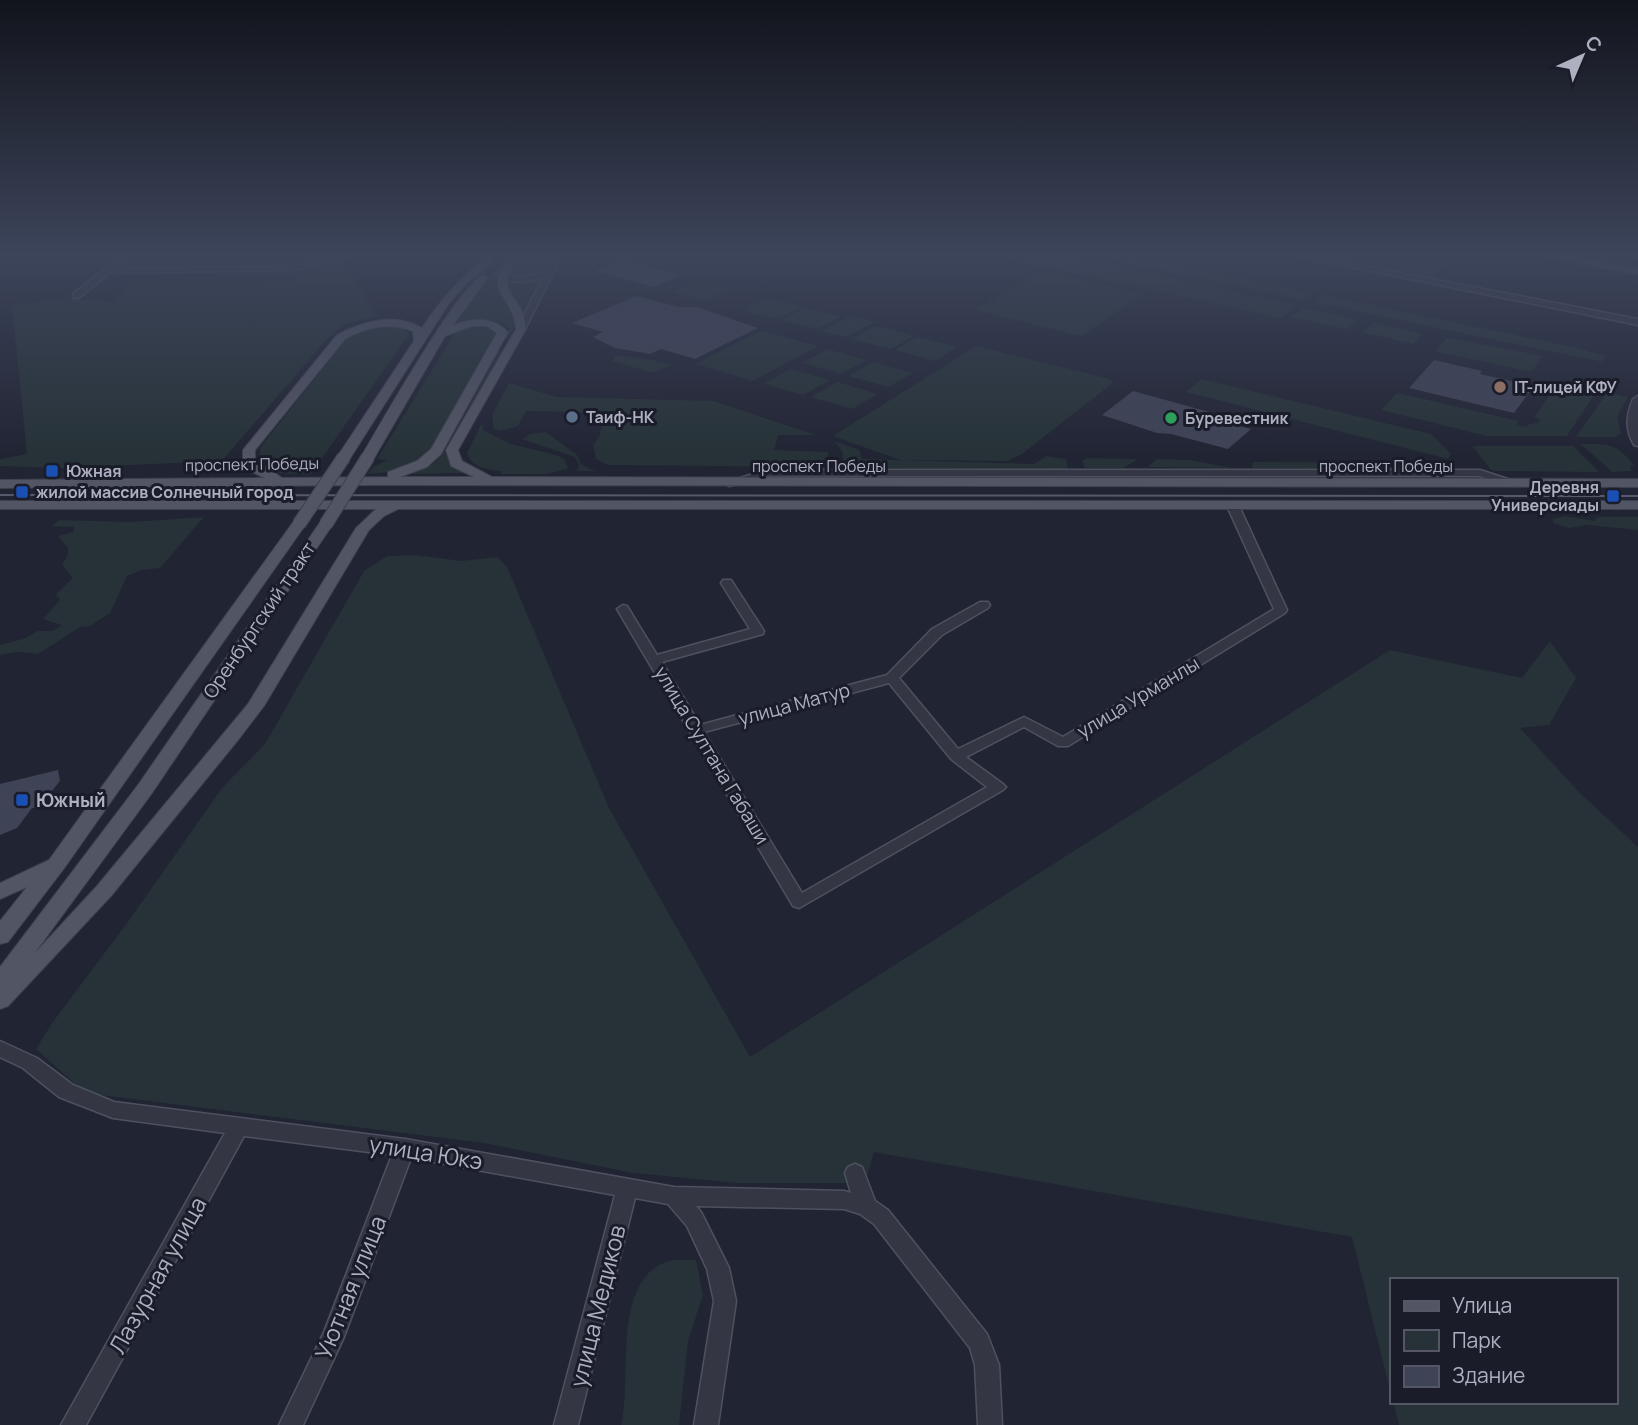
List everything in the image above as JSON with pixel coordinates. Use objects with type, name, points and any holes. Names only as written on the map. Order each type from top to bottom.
[{"type":"main road","name":"Оренбургский тракт","points":[[0,936],[58,862],[299,524],[432,322]]},
{"type":"main road","name":"Оренбургский тракт","points":[[0,983],[145,789],[326,524],[449,322]]},
{"type":"main road","points":[[496,482],[457,463],[452,450],[521,329],[520,322]]},
{"type":"main road","points":[[283,481],[252,466],[248,460],[249,450],[336,341],[358,328],[390,323],[417,329],[419,341]]},
{"type":"main road","points":[[375,481],[415,468],[436,451],[503,332],[494,325],[474,323],[454,327],[440,335]]},
{"type":"main road","name":"проспект Победы","points":[[0,484],[283,481],[1638,483]]},
{"type":"main road","points":[[0,505],[1638,505]]},
{"type":"main road","points":[[0,1000],[104,891],[256,706],[367,523],[379,513],[402,505]]},
{"type":"main road","points":[[0,891],[58,862]]},
{"type":"street","points":[[521,329],[524,322]]},
{"type":"street","points":[[1638,399],[1632,416],[1632,431],[1638,443]]},
{"type":"street","points":[[727,483],[766,473],[1480,473],[1516,483]]},
{"type":"street","name":"улица Урманлы","points":[[956,755],[1024,721],[1063,743],[1281,610],[1233,506]]},
{"type":"street","points":[[655,660],[758,631],[727,583]]},
{"type":"street","points":[[956,755],[892,678],[937,632],[984,605]]},
{"type":"street","name":"улица Султана Габаши","points":[[623,609],[799,902],[998,787],[956,755]]},
{"type":"street","name":"улица Матур","points":[[697,730],[892,678]]},
{"type":"street","name":"улица Юкэ","points":[[0,1049],[30,1063],[66,1091],[113,1110],[405,1147],[674,1196],[844,1200],[866,1207]]},
{"type":"street","name":"Лазурная улица","points":[[74,1425],[240,1125]]},
{"type":"street","name":"Уютная улица","points":[[291,1425],[333,1337],[405,1147]]},
{"type":"street","points":[[855,1173],[866,1207],[881,1217],[979,1342],[987,1364],[990,1425]]},
{"type":"street","name":"улица Медиков","points":[[566,1425],[627,1188]]},
{"type":"street","points":[[674,1196],[694,1219],[706,1243],[718,1268],[725,1301],[706,1425]]},
{"type":"green space","points":[[14,322],[351,322],[345,324],[325,341],[222,461],[62,468],[0,466],[0,459],[27,454]]},
{"type":"green space","points":[[500,322],[516,322],[507,339],[510,328]]},
{"type":"green space","points":[[791,322],[830,322],[817,329]]},
{"type":"green space","points":[[838,322],[873,322],[846,337],[822,331]]},
{"type":"green space","points":[[1026,322],[1101,322],[1081,336]]},
{"type":"green space","points":[[1316,322],[1354,322],[1346,329]]},
{"type":"green space","points":[[1412,322],[1454,322],[1573,347],[1606,356],[1602,362]]},
{"type":"green space","points":[[1373,323],[1422,334],[1413,344],[1363,332]]},
{"type":"green space","points":[[382,326],[403,329],[409,334],[322,458],[305,458],[305,465],[316,467],[310,475],[277,473],[259,463],[260,448],[346,339],[363,330]]},
{"type":"green space","points":[[472,326],[491,326],[497,333],[430,456],[389,472],[368,474],[373,467],[388,460],[377,459],[455,333]]},
{"type":"green space","points":[[876,326],[914,336],[891,349],[852,339]]},
{"type":"green space","points":[[761,331],[818,346],[753,381],[695,364]]},
{"type":"green space","points":[[917,337],[957,347],[935,361],[895,350]]},
{"type":"green space","points":[[1447,338],[1542,357],[1533,370],[1526,371],[1436,350]]},
{"type":"green space","points":[[976,346],[1114,382],[1022,454],[1007,461],[900,460],[833,436]]},
{"type":"green space","points":[[827,349],[866,360],[841,374],[802,363]]},
{"type":"green space","points":[[498,351],[502,351],[447,451],[451,464],[464,473],[412,474],[434,463],[444,451]]},
{"type":"green space","points":[[616,355],[671,365],[653,373],[612,361]]},
{"type":"green space","points":[[873,362],[913,373],[889,387],[848,376]]},
{"type":"green space","points":[[790,369],[830,380],[803,395],[764,384]]},
{"type":"green space","points":[[1201,379],[1431,434],[1451,454],[1448,459],[1186,392]]},
{"type":"green space","points":[[837,382],[878,394],[852,409],[811,397]]},
{"type":"green space","points":[[509,383],[557,397],[713,401],[816,435],[778,435],[774,450],[828,452],[826,467],[608,465],[596,459],[593,445],[600,435],[602,421],[583,412],[526,411],[518,426],[501,431],[494,429],[492,415]]},
{"type":"green space","points":[[1557,384],[1596,392],[1567,436],[1487,436],[1381,410],[1397,393],[1519,421],[1517,425],[1527,427],[1529,424],[1538,423],[1540,419],[1534,418]]},
{"type":"green space","points":[[1607,393],[1628,397],[1617,417],[1621,434],[1615,437],[1576,437]]},
{"type":"green space","points":[[482,423],[483,430],[511,444],[564,459],[568,468],[548,474],[502,474],[501,471],[476,465],[467,453]]},
{"type":"green space","points":[[546,432],[577,455],[581,464],[595,471],[577,471],[579,465],[575,457],[522,439],[530,434]]},
{"type":"green space","points":[[834,441],[859,450],[862,459],[1034,464],[1046,456],[1066,459],[1068,469],[845,468],[842,451]]},
{"type":"green space","points":[[1581,444],[1605,445],[1617,449],[1634,465],[1630,466],[1632,471],[1612,472]]},
{"type":"green space","points":[[1472,446],[1573,446],[1599,472],[1495,471],[1491,470]]},
{"type":"green space","points":[[1087,458],[1138,459],[1123,468],[1085,468],[1082,461]]},
{"type":"green space","points":[[1157,459],[1190,460],[1232,468],[1147,467]]},
{"type":"green space","points":[[1253,462],[1409,463],[1399,469],[1252,468]]},
{"type":"green space","points":[[1565,516],[1594,521],[1597,517],[1638,517],[1638,530],[1587,525],[1569,528],[1553,523],[1553,519]]},
{"type":"green space","points":[[204,517],[160,568],[142,570],[127,576],[110,613],[90,626],[80,627],[38,654],[17,652],[0,655],[0,645],[23,639],[38,631],[53,631],[62,625],[43,619],[60,600],[56,594],[73,578],[62,565],[68,548],[58,536],[73,532],[74,527],[51,526],[60,520],[132,522]]},
{"type":"green space","points":[[415,555],[462,561],[498,557],[507,567],[609,808],[750,1057],[1390,650],[1522,678],[1550,641],[1576,678],[1549,725],[1520,728],[1579,792],[1638,847],[1638,1425],[1399,1425],[1394,1404],[1617,1404],[1617,1278],[1390,1278],[1390,1390],[1352,1237],[874,1152],[865,1183],[737,1183],[633,1173],[484,1143],[85,1093],[36,1049],[222,788],[265,744],[364,571],[387,556]]},
{"type":"green space","points":[[696,1260],[703,1295],[688,1341],[679,1425],[621,1425],[627,1332],[638,1288],[650,1271],[669,1261]]},
{"type":"building","points":[[742,322],[758,328],[695,359],[661,349],[650,354],[615,348],[593,337],[603,332],[572,323]]},
{"type":"building","name":"IT-лицей КФУ","points":[[1434,360],[1534,386],[1514,413],[1409,388]]},
{"type":"building","name":"Буревестник","points":[[1133,391],[1242,421],[1236,425],[1251,429],[1228,449],[1171,434],[1157,433],[1102,415]]},
{"type":"building","name":"Южный","points":[[58,770],[60,781],[38,808],[32,808],[17,828],[0,835],[0,784]]},
{"type":"tram line","points":[[0,495],[1638,496]]},
{"type":"place","name":"IT-лицей КФУ","points":[[1500,387]]},
{"type":"place","name":"Таиф-НК","points":[[572,417]]},
{"type":"place","name":"Буревестник","points":[[1171,418]]},
{"type":"place","name":"Южная","points":[[52,471]]},
{"type":"place","name":"жилой массив Солнечный город","points":[[22,492]]},
{"type":"place","name":"Деревня Универсиады","points":[[1613,496]]},
{"type":"place","name":"Южный","points":[[22,800]]}]
